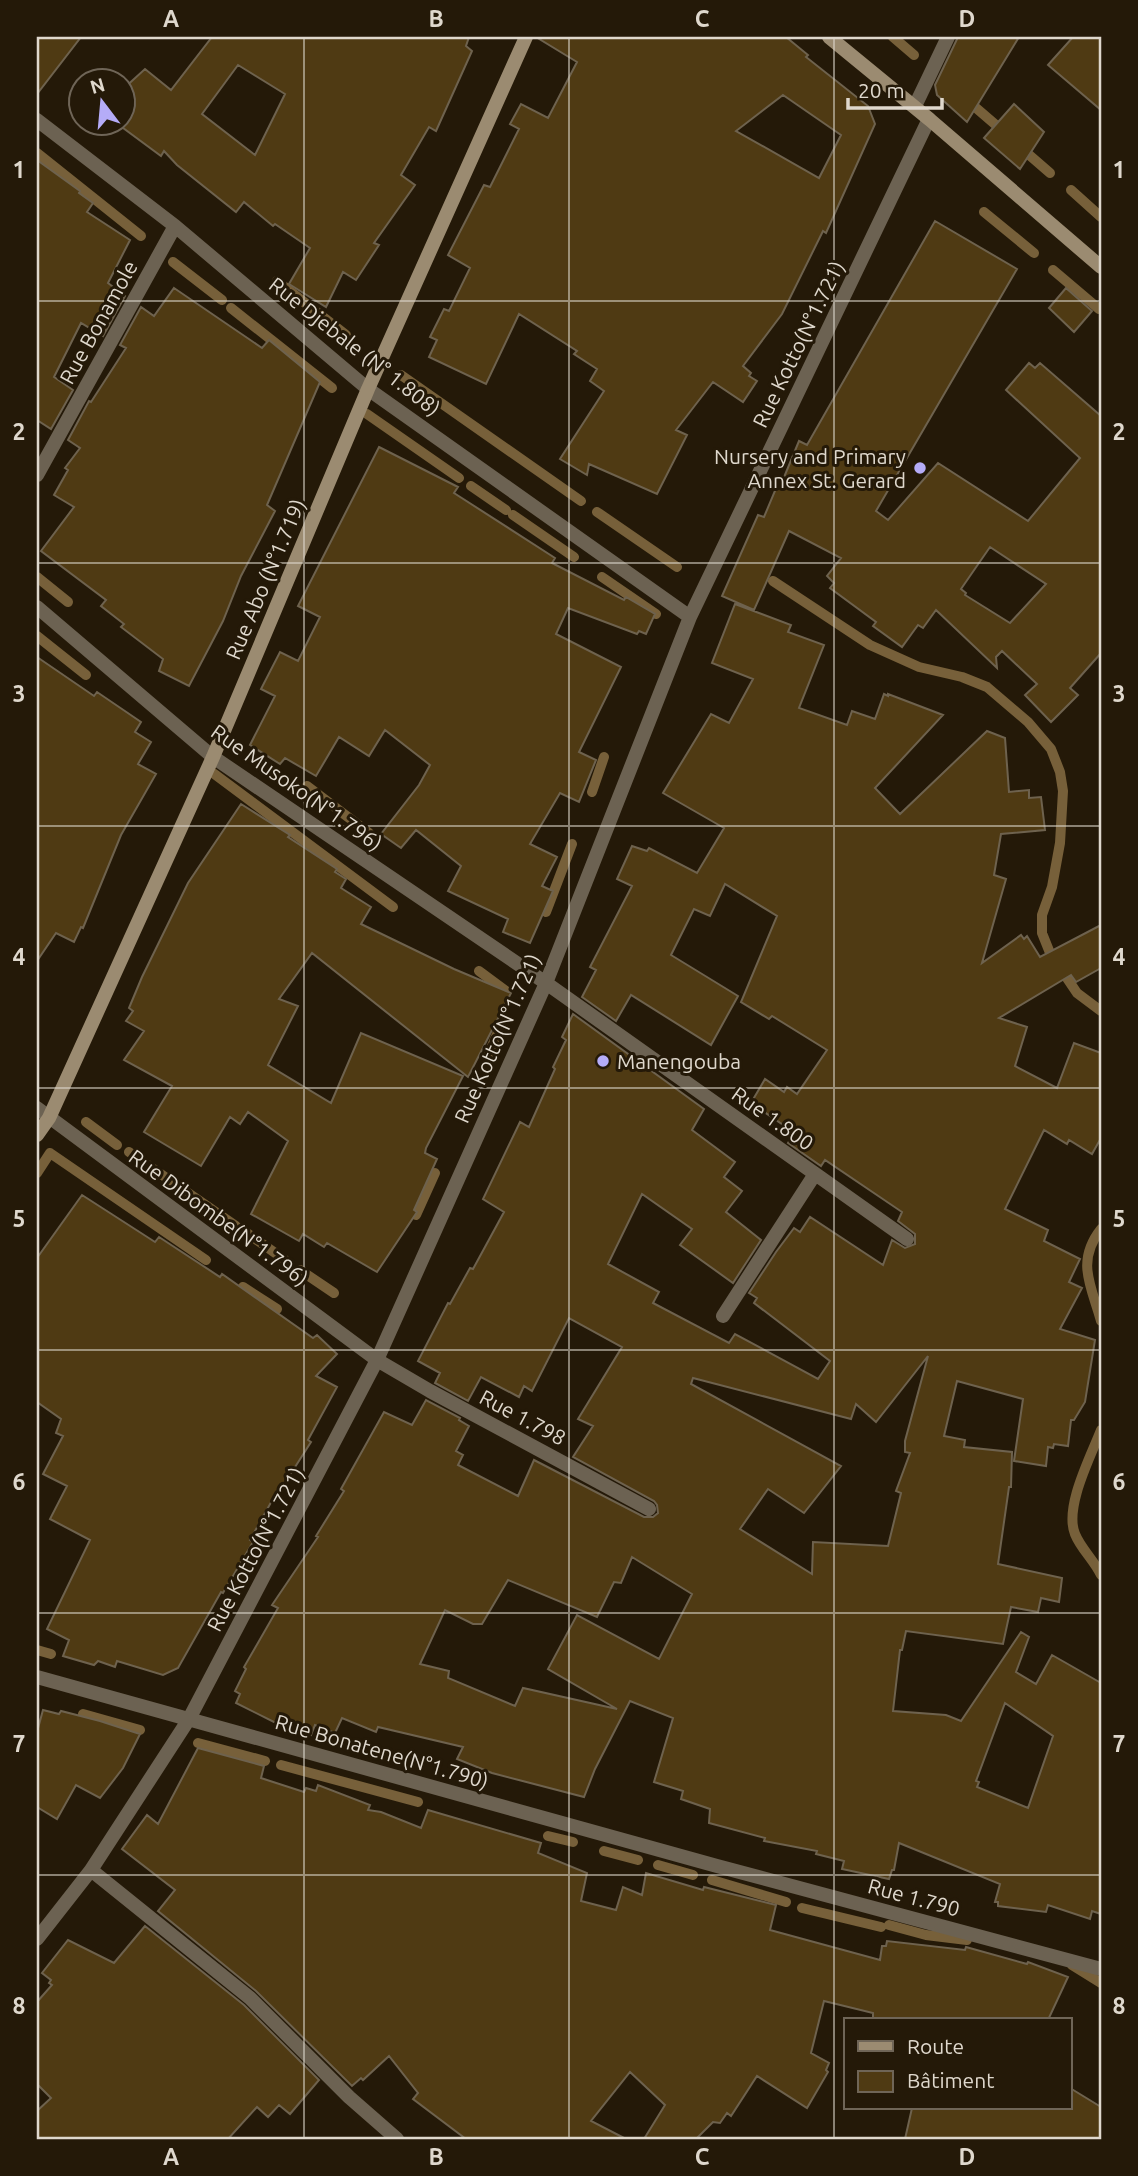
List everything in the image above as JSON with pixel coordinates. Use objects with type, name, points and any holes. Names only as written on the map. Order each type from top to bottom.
[{"type":"street","name":"Rue Abo (N°1.719)","points":[[37,1135],[43,1113],[213,757],[368,389],[526,37]]},
{"type":"street","points":[[829,37],[915,106],[1101,267]]},
{"type":"street","points":[[915,106],[948,37]]},
{"type":"street","name":"Rue Kotto(N°1.721)","points":[[37,1939],[91,1870],[189,1719],[377,1360],[546,983],[690,617],[929,119]]},
{"type":"street","name":"Rue Djebale (N° 1.808)","points":[[37,120],[175,226],[368,389],[690,617]]},
{"type":"street","name":"Rue Bonamole","points":[[37,475],[175,226]]},
{"type":"street","name":"Rue Musoko(N°1.796)","points":[[37,607],[213,757],[546,983]]},
{"type":"street","name":"Rue 1.800","points":[[546,983],[907,1238]]},
{"type":"street","name":"Rue Dibombe(N°1.796)","points":[[43,1113],[377,1360]]},
{"type":"street","points":[[723,1316],[815,1174]]},
{"type":"street","name":"Rue 1.798","points":[[377,1360],[649,1509]]},
{"type":"street","name":"Rue Bonatene(N°1.790)","points":[[37,1678],[716,1866]]},
{"type":"street","name":"Rue 1.790","points":[[716,1866],[1101,1969]]},
{"type":"street","points":[[91,1870],[250,1998],[349,2097],[397,2139]]},
{"type":"building","points":[[37,37],[81,37],[37,94]]},
{"type":"building","points":[[212,37],[469,37],[466,46],[472,51],[436,131],[429,127],[401,175],[415,185],[374,243],[379,245],[356,280],[343,272],[326,307],[289,284],[310,248],[275,224],[273,226],[244,202],[236,212],[177,165],[164,151],[161,156],[134,136],[136,77],[145,69],[171,90]],"holes":[[[238,65],[285,94],[255,155],[202,114]]]},
{"type":"building","points":[[536,37],[786,37],[808,55],[806,57],[868,106],[875,124],[826,233],[823,231],[782,314],[743,366],[751,373],[749,376],[757,381],[743,402],[713,382],[676,430],[687,435],[657,494],[589,464],[587,475],[560,459],[604,391],[590,381],[597,369],[574,354],[577,351],[519,314],[486,384],[429,357],[437,340],[430,337],[444,309],[449,311],[470,268],[448,255],[484,185],[490,187],[519,129],[510,124],[521,104],[548,118],[577,62]],"holes":[[[783,95],[841,135],[819,178],[736,131]]]},
{"type":"building","points":[[958,37],[1019,37],[967,122],[937,95],[935,85]]},
{"type":"building","points":[[1073,37],[1101,37],[1101,110],[1048,65]]},
{"type":"building","points":[[1014,104],[1044,132],[1020,169],[984,138]]},
{"type":"building","points":[[37,160],[93,203],[87,212],[130,240],[108,283],[125,296],[103,336],[81,323],[54,377],[73,390],[51,429],[37,420]]},
{"type":"building","points":[[935,221],[1017,269],[876,511],[888,520],[938,463],[1028,521],[1080,458],[1006,390],[1029,363],[1035,368],[1040,363],[1101,416],[1101,653],[1070,688],[1078,695],[1051,722],[1025,695],[1037,684],[1002,651],[996,657],[997,668],[936,610],[923,628],[918,625],[902,647],[873,626],[876,622],[830,588],[834,583],[827,576],[841,558],[789,531],[754,610],[722,596],[758,515],[764,517],[799,441],[807,445]],"holes":[[[990,547],[1046,584],[1010,623],[965,595],[961,589]]]},
{"type":"building","points":[[174,288],[262,348],[269,340],[320,382],[267,505],[275,511],[189,686],[159,671],[163,659],[121,627],[124,624],[101,606],[106,600],[41,551],[74,507],[54,495],[68,470],[65,468],[80,448],[68,440],[89,401],[91,402],[126,348],[120,345],[141,307],[154,316]]},
{"type":"building","points":[[1066,288],[1092,311],[1074,332],[1049,308]]},
{"type":"building","points":[[379,447],[458,487],[454,493],[555,558],[552,563],[624,600],[626,597],[655,614],[646,634],[639,631],[637,634],[568,608],[556,634],[621,667],[579,752],[596,760],[579,802],[560,793],[530,844],[557,857],[542,886],[553,891],[530,943],[503,932],[508,919],[448,891],[461,866],[416,830],[401,848],[381,834],[419,785],[430,765],[385,730],[369,756],[339,737],[316,776],[285,758],[280,764],[250,745],[275,696],[261,689],[280,652],[298,661],[320,617],[298,606]]},
{"type":"building","points":[[735,604],[791,625],[788,632],[824,645],[799,708],[847,725],[852,711],[875,719],[884,694],[888,694],[943,715],[875,788],[900,814],[987,731],[1005,738],[1009,792],[1029,790],[1029,798],[1041,797],[1045,830],[1001,834],[994,875],[1006,879],[982,963],[1021,935],[1024,939],[1027,936],[1040,957],[1101,925],[1101,968],[1076,982],[1071,975],[999,1018],[1027,1027],[1015,1066],[1057,1088],[1074,1043],[1101,1053],[1101,1138],[1092,1154],[1069,1140],[1067,1144],[1044,1130],[1005,1209],[1048,1230],[1044,1241],[1080,1259],[1069,1282],[1082,1288],[1060,1329],[1095,1340],[1085,1402],[1074,1420],[1071,1420],[1068,1446],[1054,1444],[1053,1448],[1048,1447],[1046,1466],[1014,1461],[1023,1399],[957,1381],[944,1436],[965,1440],[964,1447],[1012,1452],[1011,1487],[998,1564],[1062,1578],[1059,1602],[1041,1598],[1038,1612],[1011,1607],[1003,1644],[906,1631],[900,1650],[893,1711],[946,1715],[961,1721],[1021,1632],[1029,1637],[1016,1672],[1036,1684],[1052,1655],[1101,1683],[1101,1914],[1092,1911],[1090,1919],[1048,1905],[1046,1912],[998,1906],[998,1902],[995,1902],[1000,1884],[899,1843],[894,1870],[889,1879],[842,1869],[844,1861],[816,1854],[817,1851],[764,1841],[765,1838],[709,1823],[710,1809],[681,1799],[683,1791],[654,1782],[673,1718],[630,1701],[595,1769],[584,1797],[492,1773],[457,1759],[463,1747],[378,1727],[376,1732],[342,1718],[335,1733],[315,1725],[311,1735],[276,1723],[236,1703],[240,1694],[235,1691],[246,1669],[244,1667],[278,1608],[272,1605],[318,1537],[316,1536],[344,1491],[341,1489],[384,1412],[412,1425],[426,1400],[460,1418],[459,1420],[469,1426],[456,1451],[463,1455],[458,1465],[518,1496],[534,1460],[644,1517],[653,1517],[658,1513],[654,1501],[573,1457],[593,1426],[578,1419],[622,1347],[569,1318],[532,1391],[524,1386],[519,1397],[481,1377],[468,1401],[435,1383],[440,1373],[418,1361],[448,1303],[450,1304],[470,1268],[473,1269],[504,1212],[483,1199],[520,1122],[529,1127],[555,1069],[553,1067],[566,1040],[562,1037],[573,1014],[704,1109],[692,1130],[735,1162],[724,1177],[742,1191],[726,1212],[761,1240],[733,1283],[680,1245],[692,1229],[642,1194],[608,1264],[659,1292],[653,1303],[729,1343],[735,1334],[818,1379],[830,1361],[754,1303],[757,1298],[749,1293],[776,1252],[794,1228],[800,1232],[810,1217],[883,1265],[892,1240],[905,1248],[915,1244],[915,1234],[898,1221],[902,1212],[825,1160],[821,1166],[788,1143],[791,1138],[788,1136],[792,1131],[751,1103],[765,1079],[784,1092],[787,1087],[797,1094],[827,1050],[772,1016],[769,1019],[741,1002],[777,916],[725,884],[710,916],[694,909],[671,955],[738,996],[711,1045],[631,995],[616,1021],[582,997],[596,970],[590,967],[632,886],[617,879],[632,846],[647,851],[649,848],[697,873],[724,828],[663,793],[711,714],[729,723],[753,679],[712,663]],"holes":[[[928,1356],[905,1441],[905,1452],[910,1453],[896,1491],[901,1493],[888,1546],[813,1542],[812,1574],[740,1529],[768,1489],[804,1513],[841,1466],[691,1384],[693,1378],[851,1419],[856,1404],[876,1422]],[[632,1557],[692,1594],[659,1659],[577,1615],[548,1669],[617,1709],[523,1688],[515,1706],[448,1678],[449,1671],[420,1664],[445,1610],[473,1624],[482,1624],[508,1580],[597,1617],[614,1582],[621,1583]],[[1005,1703],[1053,1736],[1028,1808],[977,1787],[979,1782],[976,1781]]]},
{"type":"building","points":[[37,657],[94,696],[97,692],[141,722],[135,732],[151,742],[138,764],[156,774],[121,835],[83,928],[81,927],[74,942],[56,933],[37,961]]},
{"type":"building","points":[[241,804],[337,869],[335,872],[346,879],[341,888],[371,907],[361,924],[511,993],[468,1077],[312,953],[279,999],[298,1006],[268,1065],[331,1103],[361,1033],[463,1076],[426,1148],[425,1153],[437,1159],[414,1210],[417,1212],[377,1272],[327,1243],[324,1247],[303,1234],[299,1241],[251,1214],[288,1141],[248,1112],[240,1124],[230,1117],[201,1166],[144,1132],[172,1086],[124,1060],[144,1031],[126,1021],[133,1011],[129,1008],[188,883]]},
{"type":"building","points":[[82,1195],[155,1242],[159,1237],[220,1277],[222,1274],[313,1338],[317,1335],[337,1354],[316,1376],[337,1387],[308,1440],[311,1442],[281,1489],[279,1488],[250,1540],[253,1542],[178,1668],[163,1675],[117,1661],[115,1667],[98,1661],[94,1665],[63,1656],[69,1640],[47,1629],[90,1540],[50,1519],[67,1486],[43,1474],[63,1436],[56,1433],[61,1419],[37,1402],[37,1258]]},
{"type":"building","points":[[43,1710],[59,1714],[61,1711],[140,1734],[123,1768],[100,1798],[76,1785],[57,1819],[37,1807],[37,1732]]},
{"type":"building","points":[[198,1748],[264,1766],[261,1778],[304,1792],[306,1788],[316,1791],[318,1785],[370,1805],[368,1810],[381,1812],[421,1828],[428,1810],[541,1843],[538,1853],[587,1873],[581,1901],[616,1910],[623,1887],[642,1895],[646,1873],[703,1890],[704,1887],[776,1905],[770,1930],[880,1960],[882,1946],[886,1946],[887,1941],[965,1950],[966,1947],[1027,1964],[1028,1962],[1068,1977],[1049,2018],[873,2018],[873,2013],[824,2001],[811,2053],[829,2063],[826,2070],[828,2072],[807,2108],[757,2076],[731,2116],[727,2113],[720,2123],[713,2122],[696,2139],[644,2139],[665,2105],[630,2072],[591,2121],[626,2139],[466,2139],[413,2099],[418,2093],[389,2056],[363,2080],[361,2078],[352,2086],[256,1991],[158,1911],[175,1890],[122,1849],[147,1815],[158,1824]]},
{"type":"building","points":[[145,1926],[244,2005],[319,2080],[290,2114],[279,2105],[268,2117],[257,2107],[228,2139],[37,2139],[37,2111],[51,2098],[37,2084],[37,2002],[52,1985],[49,1983],[51,1980],[42,1973],[68,1940],[114,1963]]},
{"type":"building","points":[[1072,2089],[1101,2107],[1101,2139],[905,2139],[912,2110],[1072,2110]]},
{"type":"waterway","points":[[893,37],[914,55]]},
{"type":"waterway","points":[[968,101],[1004,132]]},
{"type":"waterway","points":[[1020,147],[1050,173]]},
{"type":"waterway","points":[[37,153],[141,236]]},
{"type":"waterway","points":[[1071,190],[1101,217]]},
{"type":"waterway","points":[[984,212],[1034,253]]},
{"type":"waterway","points":[[173,262],[222,300]]},
{"type":"waterway","points":[[1053,270],[1099,309]]},
{"type":"waterway","points":[[277,281],[346,335]]},
{"type":"waterway","points":[[231,308],[332,388]]},
{"type":"waterway","points":[[401,375],[581,501]]},
{"type":"waterway","points":[[367,414],[459,478]]},
{"type":"waterway","points":[[471,486],[506,510]]},
{"type":"waterway","points":[[597,512],[677,567]]},
{"type":"waterway","points":[[513,515],[574,557]]},
{"type":"waterway","points":[[37,577],[68,602]]},
{"type":"waterway","points":[[602,577],[656,614]]},
{"type":"waterway","points":[[773,581],[870,645],[919,667],[962,677],[987,687],[1028,722],[1051,749],[1060,772],[1063,791],[1060,843],[1052,887],[1042,915],[1042,933],[1050,953],[1077,993],[1101,1011]]},
{"type":"waterway","points":[[37,636],[86,675]]},
{"type":"waterway","points":[[592,792],[604,757]]},
{"type":"waterway","points":[[213,773],[393,907]]},
{"type":"waterway","points":[[307,786],[369,833]]},
{"type":"waterway","points":[[546,912],[572,844]]},
{"type":"waterway","points":[[479,971],[506,991]]},
{"type":"waterway","points":[[488,1056],[500,1027]]},
{"type":"waterway","points":[[86,1122],[117,1145]]},
{"type":"waterway","points":[[129,1152],[236,1226]]},
{"type":"waterway","points":[[37,1173],[50,1153],[206,1260]]},
{"type":"waterway","points":[[416,1215],[435,1173]]},
{"type":"waterway","points":[[1101,1229],[1093,1241],[1087,1264],[1090,1286],[1101,1321]]},
{"type":"waterway","points":[[247,1233],[285,1260]]},
{"type":"waterway","points":[[300,1270],[334,1293]]},
{"type":"waterway","points":[[243,1287],[277,1309]]},
{"type":"waterway","points":[[1101,1430],[1080,1482],[1073,1510],[1075,1534],[1101,1575]]},
{"type":"waterway","points":[[37,1650],[51,1654]]},
{"type":"waterway","points":[[83,1714],[140,1730]]},
{"type":"waterway","points":[[198,1743],[265,1761]]},
{"type":"waterway","points":[[281,1765],[418,1802]]},
{"type":"waterway","points":[[548,1836],[573,1842]]},
{"type":"waterway","points":[[604,1851],[638,1860]]},
{"type":"waterway","points":[[658,1865],[693,1875]]},
{"type":"waterway","points":[[712,1880],[786,1902]]},
{"type":"waterway","points":[[802,1908],[881,1927]]},
{"type":"waterway","points":[[889,1925],[926,1935],[967,1940]]},
{"type":"waterway","points":[[1072,1965],[1101,1983]]},
{"type":"place","name":"Nursery and Primary Annex St. Gerard","points":[[920,468]]},
{"type":"place","name":"Manengouba","points":[[603,1061]]}]
